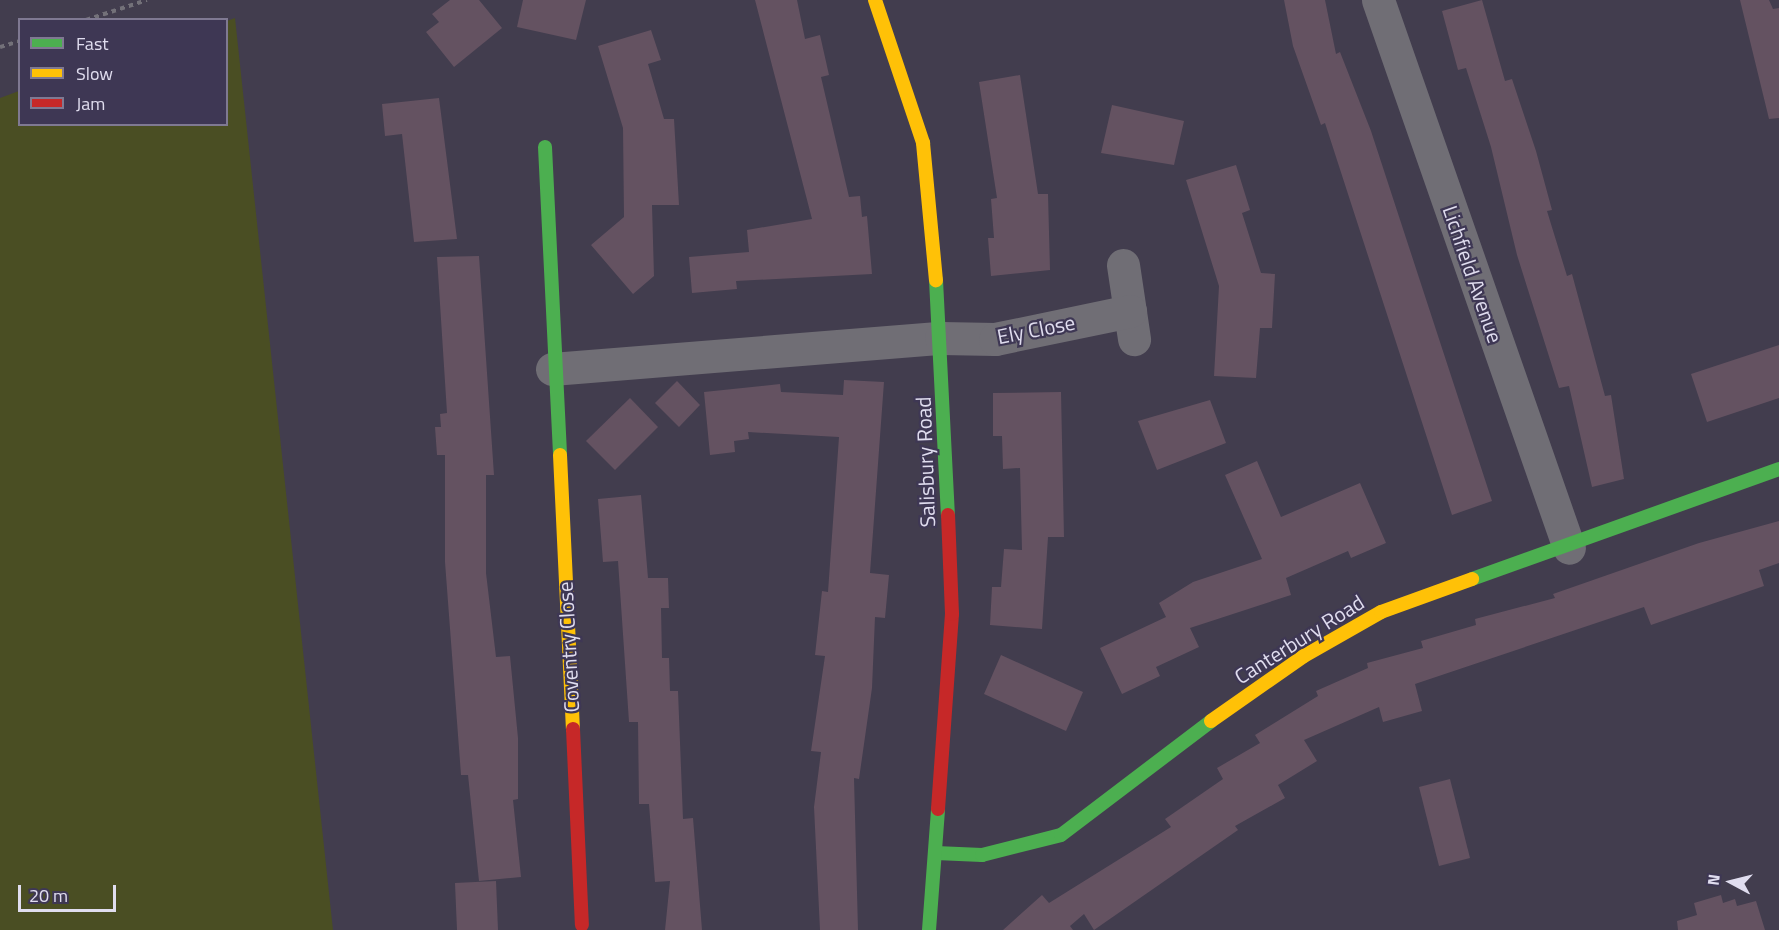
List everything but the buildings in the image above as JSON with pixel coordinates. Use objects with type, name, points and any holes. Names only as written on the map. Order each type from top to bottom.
[{"type":"street","name":"Salisbury Road","points":[[876,0],[923,143],[941,338],[952,614],[929,930]]},
{"type":"street","name":"Lichfield Avenue","points":[[1378,0],[1569,548]]},
{"type":"street","name":"Coventry Close","points":[[545,147],[552,369],[582,925]]},
{"type":"street","name":"Ely Close","points":[[941,338],[995,339],[1132,325],[1123,266]]},
{"type":"street","points":[[552,369],[941,338]]},
{"type":"street","name":"Canterbury Road","points":[[936,853],[982,855],[1061,835],[1190,735],[1304,656],[1381,612],[1569,548],[1779,469]]},
{"type":"path","points":[[92,18],[147,0]]},
{"type":"path","points":[[0,47],[18,42]]},
{"type":"green space","points":[[235,18],[333,930],[0,930],[0,98],[18,91],[18,126],[228,126],[228,21]]},
{"type":"traffic: fast","points":[[545,147],[560,455]]},
{"type":"traffic: fast","points":[[936,280],[948,515]]},
{"type":"traffic: fast","points":[[1472,579],[1779,469]]},
{"type":"traffic: fast","points":[[936,853],[982,855],[1061,835],[1211,721]]},
{"type":"traffic: fast","points":[[929,930],[938,809]]},
{"type":"traffic: slow","points":[[875,0],[923,143],[936,280]]},
{"type":"traffic: slow","points":[[560,455],[573,729]]},
{"type":"traffic: slow","points":[[1211,721],[1304,656],[1381,612],[1472,579]]},
{"type":"traffic: jam","points":[[938,809],[952,614],[948,515]]},
{"type":"traffic: jam","points":[[573,729],[582,925]]}]
